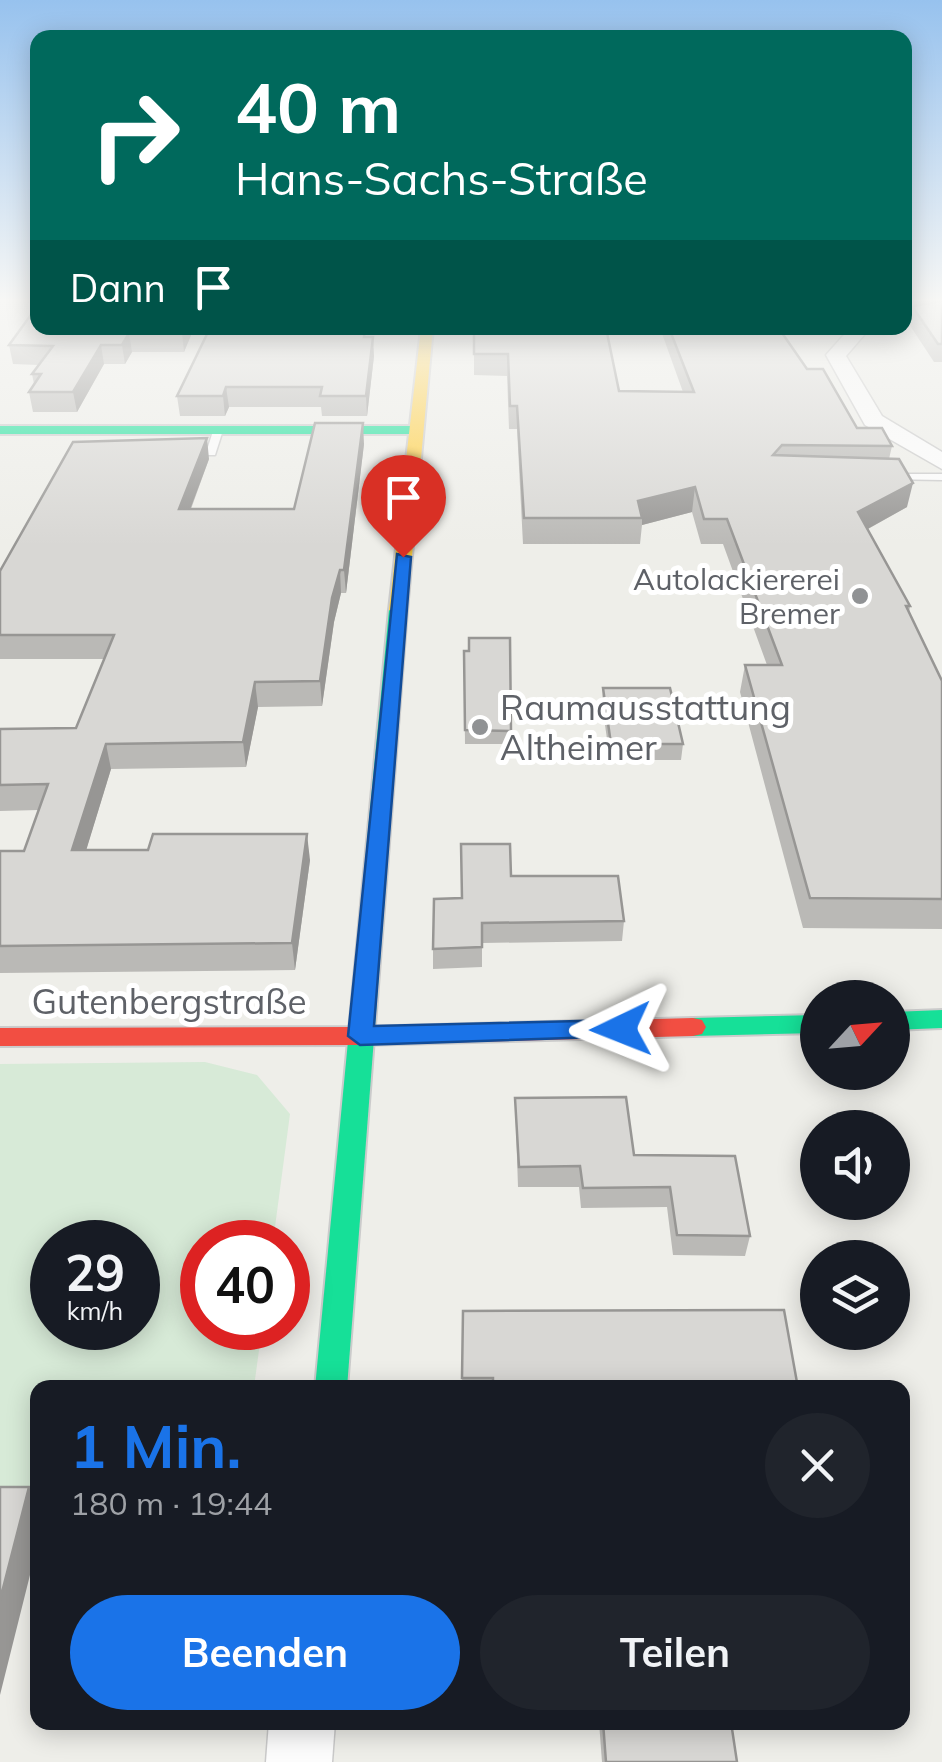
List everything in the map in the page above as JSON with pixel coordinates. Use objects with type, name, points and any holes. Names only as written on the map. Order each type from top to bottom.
[{"type":"street","points":[[332,1380],[419,382]]},
{"type":"street","points":[[851,382],[873,420],[942,462]]},
{"type":"street","points":[[0,430],[76,438],[218,430],[412,430]]},
{"type":"street","points":[[910,1020],[942,1019]]},
{"type":"street","name":"Gutenbergstraße","points":[[0,1036],[360,1036],[800,1024]]},
{"type":"street","points":[[299,1762],[301,1730]]},
{"type":"lane","points":[[168,453],[210,453],[218,430]]},
{"type":"lane","points":[[868,433],[892,431]]},
{"type":"lane","points":[[869,476],[942,477]]},
{"type":"green space","points":[[205,1062],[257,1075],[290,1114],[276,1220],[180,1220],[180,1350],[259,1350],[255,1380],[30,1380],[30,1498],[0,1497],[0,1064]]},
{"type":"building","points":[[36,382],[79,382],[73,392],[29,392]]},
{"type":"building","points":[[184,382],[368,382],[366,396],[320,396],[322,387],[226,387],[223,396],[177,396]]},
{"type":"building","points":[[509,382],[617,382],[619,391],[694,392],[690,382],[831,382],[857,428],[882,428],[892,446],[782,445],[773,455],[899,459],[913,483],[858,512],[910,606],[906,606],[942,681],[942,899],[810,898],[745,665],[782,665],[727,519],[704,519],[695,487],[638,501],[642,518],[524,518],[517,406],[510,406]]},
{"type":"building","points":[[315,423],[363,423],[344,570],[340,570],[332,598],[320,681],[255,682],[243,742],[106,744],[72,850],[148,850],[153,834],[307,834],[292,943],[0,946],[0,851],[24,851],[48,784],[0,785],[0,729],[76,728],[114,635],[0,635],[0,571],[73,442],[207,438],[179,509],[294,509]]},
{"type":"building","points":[[469,638],[510,638],[511,731],[465,730],[464,651],[469,651]]},
{"type":"building","points":[[603,688],[670,688],[683,744],[611,744]]},
{"type":"building","points":[[461,844],[510,844],[511,876],[618,876],[624,921],[482,923],[482,947],[433,949],[434,899],[462,898]]},
{"type":"building","points":[[626,1097],[634,1155],[735,1156],[750,1236],[677,1235],[670,1187],[583,1188],[580,1166],[519,1167],[515,1098]]},
{"type":"building","points":[[784,1310],[797,1380],[462,1378],[463,1311]]},
{"type":"building","points":[[0,1487],[29,1487],[0,1600]]},
{"type":"building","points":[[604,1730],[732,1730],[737,1762],[606,1762]]},
{"type":"traffic: fast","points":[[0,430],[413,430]]},
{"type":"traffic: fast","points":[[332,1380],[398,610]]},
{"type":"traffic: fast","points":[[910,1020],[942,1019]]},
{"type":"traffic: fast","points":[[693,1027],[800,1024]]},
{"type":"traffic: slow","points":[[398,610],[421,382]]},
{"type":"traffic: jam","points":[[0,1037],[360,1036],[693,1027]]},
{"type":"place","name":"Autolackiererei Bremer","points":[[860,596]]},
{"type":"place","name":"Raumausstattung Altheimer","points":[[480,727]]},
{"type":"route","points":[[403,557],[360,1036],[621,1029]]}]
